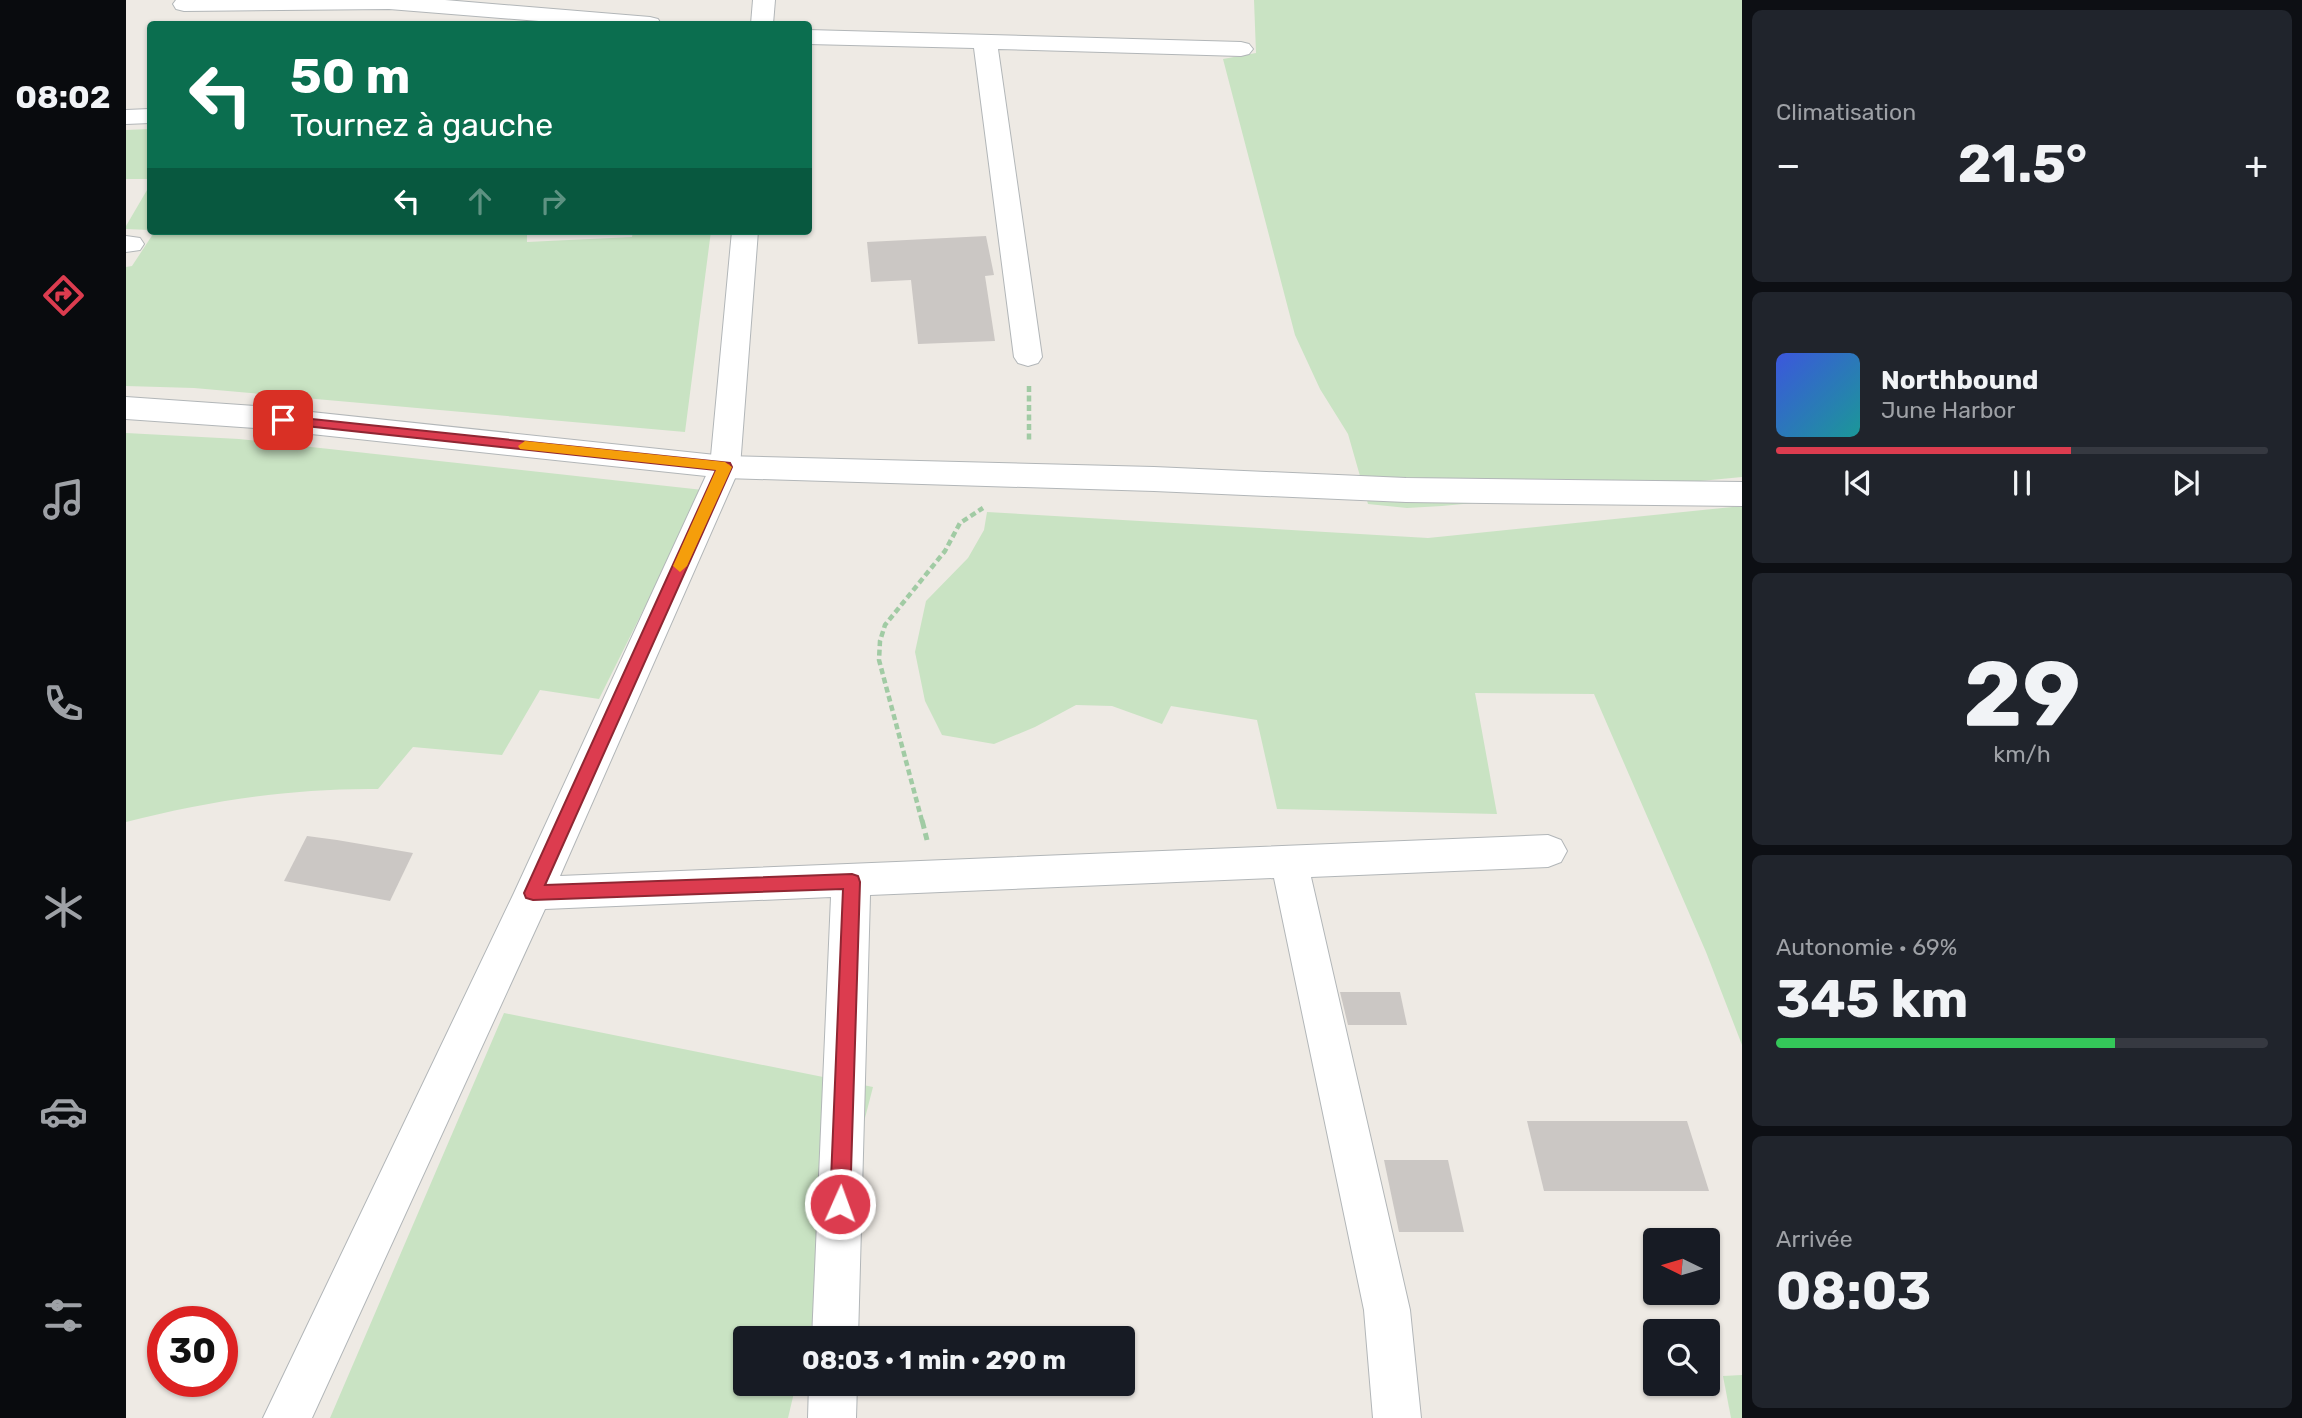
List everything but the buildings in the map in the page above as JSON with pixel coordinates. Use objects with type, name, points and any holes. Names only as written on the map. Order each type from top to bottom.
[{"type":"street","points":[[762,21],[764,0]]},
{"type":"street","points":[[184,4],[389,2],[560,13],[625,21]]},
{"type":"street","points":[[812,37],[1241,49]]},
{"type":"street","points":[[985,42],[1028,357]]},
{"type":"street","points":[[126,117],[147,117]]},
{"type":"street","points":[[287,1418],[533,893],[725,467],[745,235]]},
{"type":"street","points":[[126,408],[256,417],[725,467],[1406,490],[1742,494]]},
{"type":"street","points":[[533,893],[852,882],[1548,851]]},
{"type":"street","points":[[1289,862],[1387,1310],[1397,1418]]},
{"type":"street","points":[[835,1326],[852,882]]},
{"type":"street","points":[[832,1418],[833,1396]]},
{"type":"path","points":[[937,878],[879,660],[880,641],[885,625],[945,551],[960,523],[1030,476],[1028,357]]},
{"type":"green space","points":[[1254,0],[1742,0],[1742,477],[1442,506],[1407,508],[1368,504],[1348,434],[1320,389],[1295,335],[1223,59],[1256,53]]},
{"type":"green space","points":[[147,129],[147,179],[126,179],[126,130]]},
{"type":"green space","points":[[147,190],[147,230],[126,229]]},
{"type":"green space","points":[[152,235],[527,235],[527,242],[632,235],[710,235],[685,432],[194,388],[126,386],[126,267],[132,266]]},
{"type":"green space","points":[[126,433],[239,439],[703,490],[599,699],[540,690],[502,755],[413,747],[378,789],[251,797],[126,822]]},
{"type":"green space","points":[[1742,506],[1742,1045],[1706,952],[1594,694],[1475,693],[1497,814],[1277,809],[1257,720],[1171,706],[1162,724],[1112,706],[1076,705],[1035,727],[994,744],[942,735],[925,701],[915,652],[926,601],[968,558],[984,530],[987,512],[1428,538]]},
{"type":"green space","points":[[504,1013],[873,1087],[811,1326],[733,1326],[733,1396],[793,1396],[788,1418],[330,1418]]},
{"type":"green space","points":[[1742,1375],[1742,1418],[1731,1418],[1723,1376]]},
{"type":"slow traffic","points":[[525,446],[725,467],[680,566]]},
{"type":"route","points":[[283,420],[725,467],[533,893],[852,882],[840,1204]]}]
